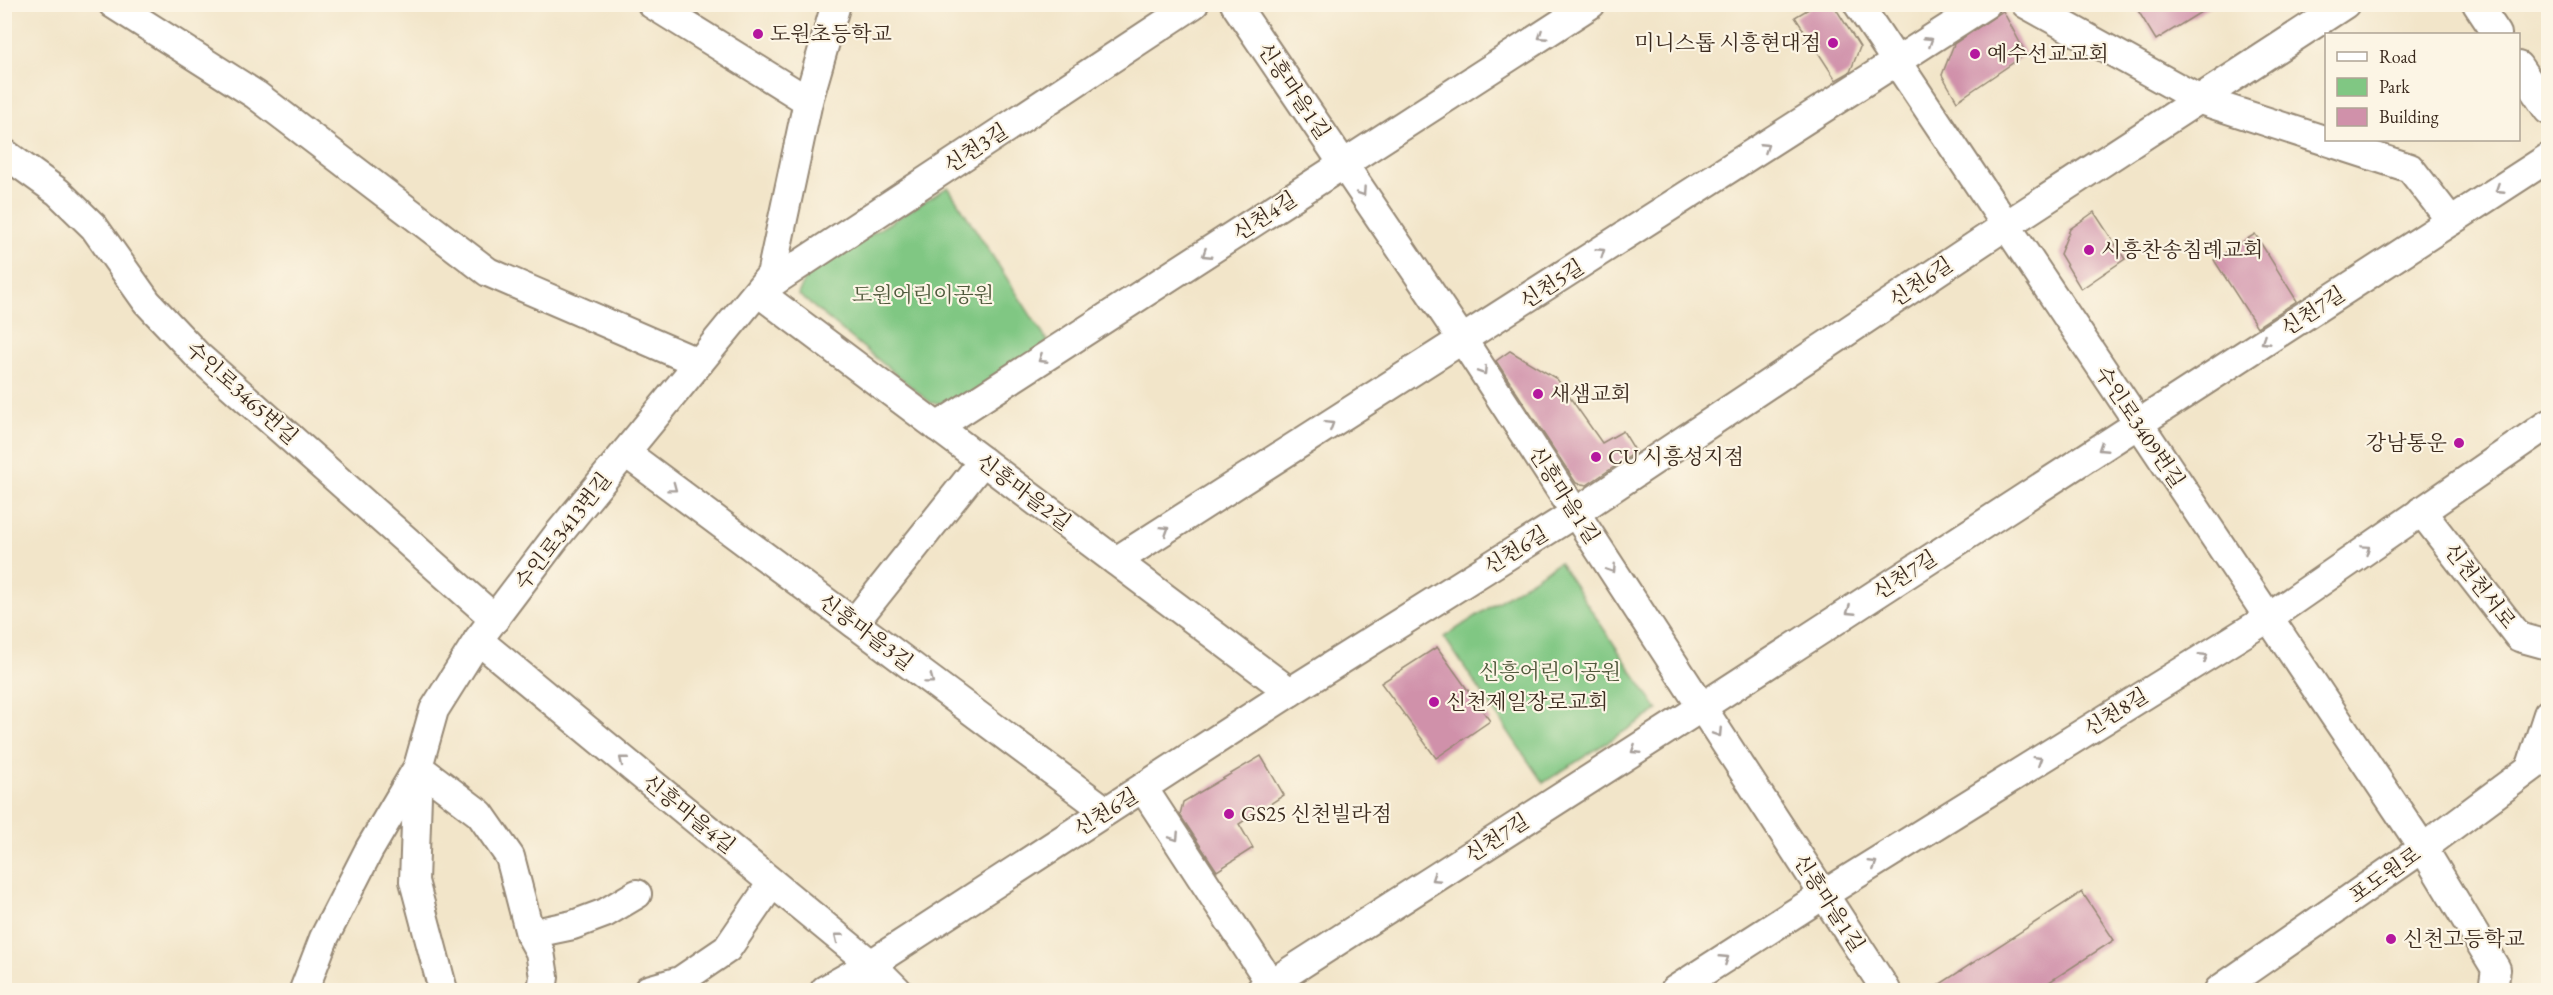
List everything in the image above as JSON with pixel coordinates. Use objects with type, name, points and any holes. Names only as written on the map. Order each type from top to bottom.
[{"type":"street","points":[[113,4],[256,94],[488,272],[699,363]]},
{"type":"street","points":[[652,4],[808,101]]},
{"type":"street","name":"수인로3413번길","points":[[443,990],[414,881],[418,767],[434,710],[486,630],[556,537],[771,275],[808,101],[836,4]]},
{"type":"street","name":"신천3길","points":[[758,292],[1194,4]]},
{"type":"street","name":"신흥마을1길","points":[[1235,4],[1463,340],[1886,990]]},
{"type":"street","name":"신천4길","points":[[937,427],[1591,4]]},
{"type":"street","name":"수인로3409번길","points":[[1858,4],[2423,849],[2494,980]]},
{"type":"street","name":"신천5길","points":[[1116,561],[1986,4]]},
{"type":"street","points":[[2026,4],[2200,100],[2325,140]]},
{"type":"street","name":"신천6길","points":[[825,990],[871,964],[1290,692],[1575,513],[2005,226],[2345,4]]},
{"type":"street","points":[[2477,4],[2496,33]]},
{"type":"street","points":[[2520,69],[2548,110]]},
{"type":"street","points":[[2327,141],[2410,168],[2451,221]]},
{"type":"street","name":"수인로3465번길","points":[[4,153],[58,192],[93,227],[147,302],[198,356],[486,630]]},
{"type":"street","name":"신천7길","points":[[1269,988],[2548,158]]},
{"type":"street","name":"신흥마을2길","points":[[758,292],[1290,692]]},
{"type":"street","name":"신천8길","points":[[1686,988],[1823,895],[2268,618],[2548,424]]},
{"type":"street","name":"신흥마을3길","points":[[626,453],[1106,811]]},
{"type":"street","points":[[854,623],[983,462]]},
{"type":"street","name":"신천천서로","points":[[2421,512],[2519,637],[2548,645]]},
{"type":"street","name":"신흥마을4길","points":[[486,630],[772,883],[871,964],[897,990]]},
{"type":"street","points":[[2540,761],[2548,714]]},
{"type":"street","name":"포도원로","points":[[2218,990],[2423,849],[2540,761]]},
{"type":"street","points":[[304,990],[324,938],[364,859],[418,767],[480,814],[510,857],[530,934],[540,952],[544,977],[542,990]]},
{"type":"street","points":[[1143,788],[1269,988]]},
{"type":"street","points":[[648,990],[680,981],[727,949],[772,883]]},
{"type":"street","points":[[530,934],[573,925],[605,914],[637,894]]},
{"type":"green space","name":"도원어린이공원","points":[[948,187],[1048,342],[962,403],[931,403],[798,294],[808,273]]},
{"type":"green space","name":"신흥어린이공원","points":[[1559,562],[1658,710],[1543,783],[1444,637]]},
{"type":"building","points":[[1817,4],[1833,4],[1860,47],[1850,72],[1836,80],[1795,17]]},
{"type":"building","points":[[2134,4],[2214,4],[2156,40]]},
{"type":"building","points":[[2003,11],[2026,54],[1957,101],[1942,75],[1954,44]]},
{"type":"building","points":[[2094,212],[2125,259],[2081,289],[2060,254],[2070,229]]},
{"type":"building","points":[[2255,234],[2297,301],[2257,327],[2214,260]]},
{"type":"building","points":[[1510,351],[1557,379],[1602,443],[1623,431],[1636,452],[1587,485],[1576,483],[1496,361]]},
{"type":"building","points":[[1437,647],[1490,721],[1436,758],[1381,683]]},
{"type":"building","points":[[1261,756],[1284,795],[1239,824],[1253,848],[1217,871],[1180,815],[1183,802]]},
{"type":"building","points":[[2082,892],[2114,940],[2037,990],[1931,990]]},
{"type":"place","name":"도원초등학교","points":[[758,34]]},
{"type":"place","name":"미니스톱 시흥현대점","points":[[1833,43]]},
{"type":"place","name":"예수선교교회","points":[[1975,54]]},
{"type":"place","name":"시흥찬송침례교회","points":[[2089,250]]},
{"type":"place","name":"새샘교회","points":[[1538,394]]},
{"type":"place","name":"강남통운","points":[[2459,443]]},
{"type":"place","name":"CU 시흥성지점","points":[[1596,457]]},
{"type":"place","name":"신천제일장로교회","points":[[1434,702]]},
{"type":"place","name":"GS25 신천빌라점","points":[[1229,814]]},
{"type":"place","name":"신천고등학교","points":[[2391,939]]}]
